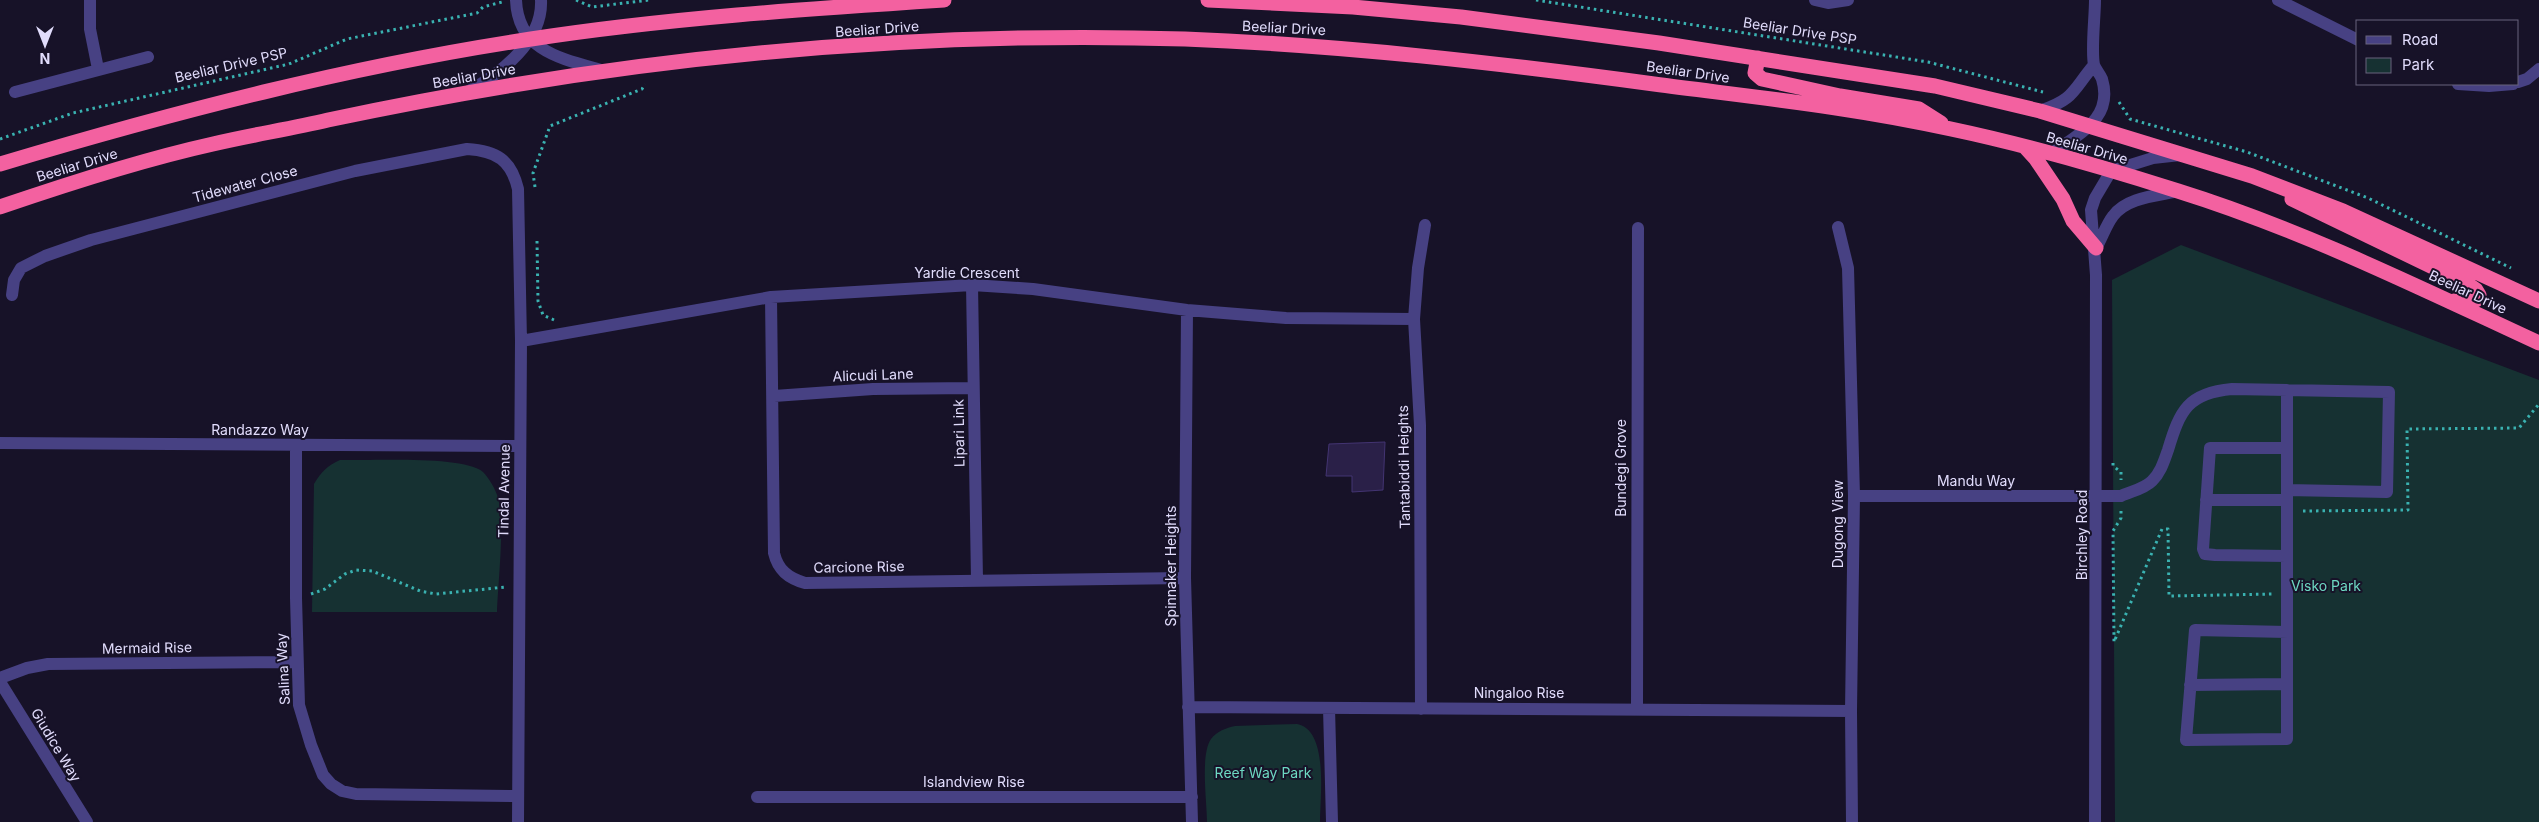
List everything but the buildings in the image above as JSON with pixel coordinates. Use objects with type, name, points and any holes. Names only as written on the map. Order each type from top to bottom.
[{"type":"highway","name":"Beeliar Drive","points":[[0,164],[123,127],[317,79],[530,39],[719,15],[944,0]]},
{"type":"highway","name":"Beeliar Drive","points":[[1208,0],[1353,7],[1461,17],[1758,58],[1935,86],[2040,111],[2187,154],[2278,185],[2343,211],[2539,301]]},
{"type":"highway","name":"Beeliar Drive","points":[[0,207],[67,185],[211,144],[464,93],[604,70],[899,42],[1040,38],[1183,39],[1348,48],[1476,61],[1826,108],[1949,128],[2051,154],[2179,191],[2306,237],[2539,343]]},
{"type":"highway","points":[[1758,58],[1755,73],[1762,79],[1831,94],[1919,109],[1949,128]]},
{"type":"highway","points":[[2026,148],[2036,159],[2062,199],[2073,221],[2096,248]]},
{"type":"highway","points":[[2278,185],[2296,202],[2466,283],[2476,290],[2478,295],[2476,300],[2469,302],[2448,300]]},
{"type":"street","points":[[90,0],[90,28],[98,69]]},
{"type":"street","points":[[516,0],[517,14],[530,39],[555,56],[604,70]]},
{"type":"street","points":[[464,93],[486,81],[510,63],[530,39],[542,11],[541,0]]},
{"type":"street","points":[[1815,0],[1828,3],[1848,0]]},
{"type":"street","points":[[2051,154],[2090,126],[2102,112],[2104,101],[2102,79],[2094,65],[2096,0]]},
{"type":"street","points":[[2278,0],[2293,3],[2356,39]]},
{"type":"street","points":[[15,92],[148,57]]},
{"type":"street","points":[[2040,111],[2066,100],[2076,92],[2094,65]]},
{"type":"street","points":[[2519,82],[2527,79],[2539,69]]},
{"type":"street","points":[[2474,85],[2501,85]]},
{"type":"street","name":"Tidewater Close","points":[[12,295],[14,280],[21,268],[45,256],[100,237],[355,171],[468,150],[484,150],[508,163]]},
{"type":"street","points":[[2111,171],[2153,158],[2187,154]]},
{"type":"street","name":"Tindal Avenue","points":[[508,163],[515,175],[518,189],[521,341],[518,822]]},
{"type":"street","name":"Birchley Road","points":[[2095,822],[2098,495],[2096,248],[2092,210],[2095,198],[2111,171]]},
{"type":"street","name":"Birchley Road","points":[[2096,248],[2112,217],[2122,206],[2130,202],[2179,191]]},
{"type":"street","name":"Tantabiddi Heights","points":[[1421,709],[1420,425],[1414,319],[1418,268],[1425,225]]},
{"type":"street","name":"Dugong View","points":[[1838,227],[1848,268],[1854,496],[1851,711],[1852,822]]},
{"type":"street","name":"Bundegi Grove","points":[[1637,708],[1638,228]]},
{"type":"street","name":"Yardie Crescent","points":[[521,341],[771,298],[972,285],[1033,289],[1187,310],[1286,318],[1414,319]]},
{"type":"street","name":"Lipari Link","points":[[972,285],[977,580]]},
{"type":"street","name":"Carcione Rise","points":[[771,298],[774,396],[774,553],[777,564],[793,580],[805,583],[1185,578]]},
{"type":"street","name":"Spinnaker Heights","points":[[1187,310],[1185,578],[1192,822]]},
{"type":"street","name":"Alicudi Lane","points":[[774,396],[873,389],[973,388]]},
{"type":"street","points":[[2287,390],[2287,448],[2287,500],[2287,556],[2287,632],[2287,739],[2186,740],[2195,630],[2287,632]]},
{"type":"street","name":"Mandu Way","points":[[1854,496],[2121,496],[2144,488],[2153,480],[2164,461],[2174,429],[2192,401],[2216,391],[2389,392],[2387,492],[2287,500]]},
{"type":"street","name":"Randazzo Way","points":[[0,443],[520,446]]},
{"type":"street","name":"Salina Way","points":[[296,446],[296,598],[299,705],[311,745],[323,775],[336,788],[356,794],[518,796]]},
{"type":"street","points":[[2287,448],[2210,448],[2206,500],[2205,554],[2287,556]]},
{"type":"street","points":[[2206,500],[2287,500]]},
{"type":"street","name":"Mermaid Rise","points":[[0,678],[27,668],[48,664],[297,662]]},
{"type":"street","name":"Giudice Way","points":[[0,682],[86,822]]},
{"type":"street","points":[[2190,686],[2287,684]]},
{"type":"street","name":"Ningaloo Rise","points":[[1188,707],[1637,708],[1851,711]]},
{"type":"street","points":[[1329,708],[1332,822]]},
{"type":"street","name":"Islandview Rise","points":[[757,796],[1192,797]]},
{"type":"path","points":[[576,0],[592,7],[649,0]]},
{"type":"path","name":"Beeliar Drive PSP","points":[[1536,0],[1928,62],[2044,92],[2051,89]]},
{"type":"path","name":"Beeliar Drive PSP","points":[[0,139],[73,113],[289,64],[348,39],[477,13],[483,7],[494,2]]},
{"type":"path","points":[[535,191],[533,173],[550,126],[642,89],[645,84]]},
{"type":"path","points":[[537,236],[538,301],[543,315],[557,321],[565,321],[565,333]]},
{"type":"path","points":[[2287,500],[2408,510],[2407,429],[2519,428],[2539,404]]},
{"type":"path","points":[[296,598],[325,589],[345,574],[356,570],[372,571],[420,591],[436,594],[518,586]]},
{"type":"green space","name":"Visko Park","points":[[2181,245],[2539,380],[2539,822],[2115,822],[2112,280]]},
{"type":"green space","points":[[340,460],[437,461],[457,463],[483,472],[496,491],[500,509],[501,537],[497,612],[312,612],[314,484],[325,470]]},
{"type":"green space","name":"Reef Way Park","points":[[1297,724],[1307,729],[1314,738],[1318,751],[1321,782],[1320,822],[1207,822],[1205,767],[1208,746],[1213,736],[1222,730],[1235,726]]}]
